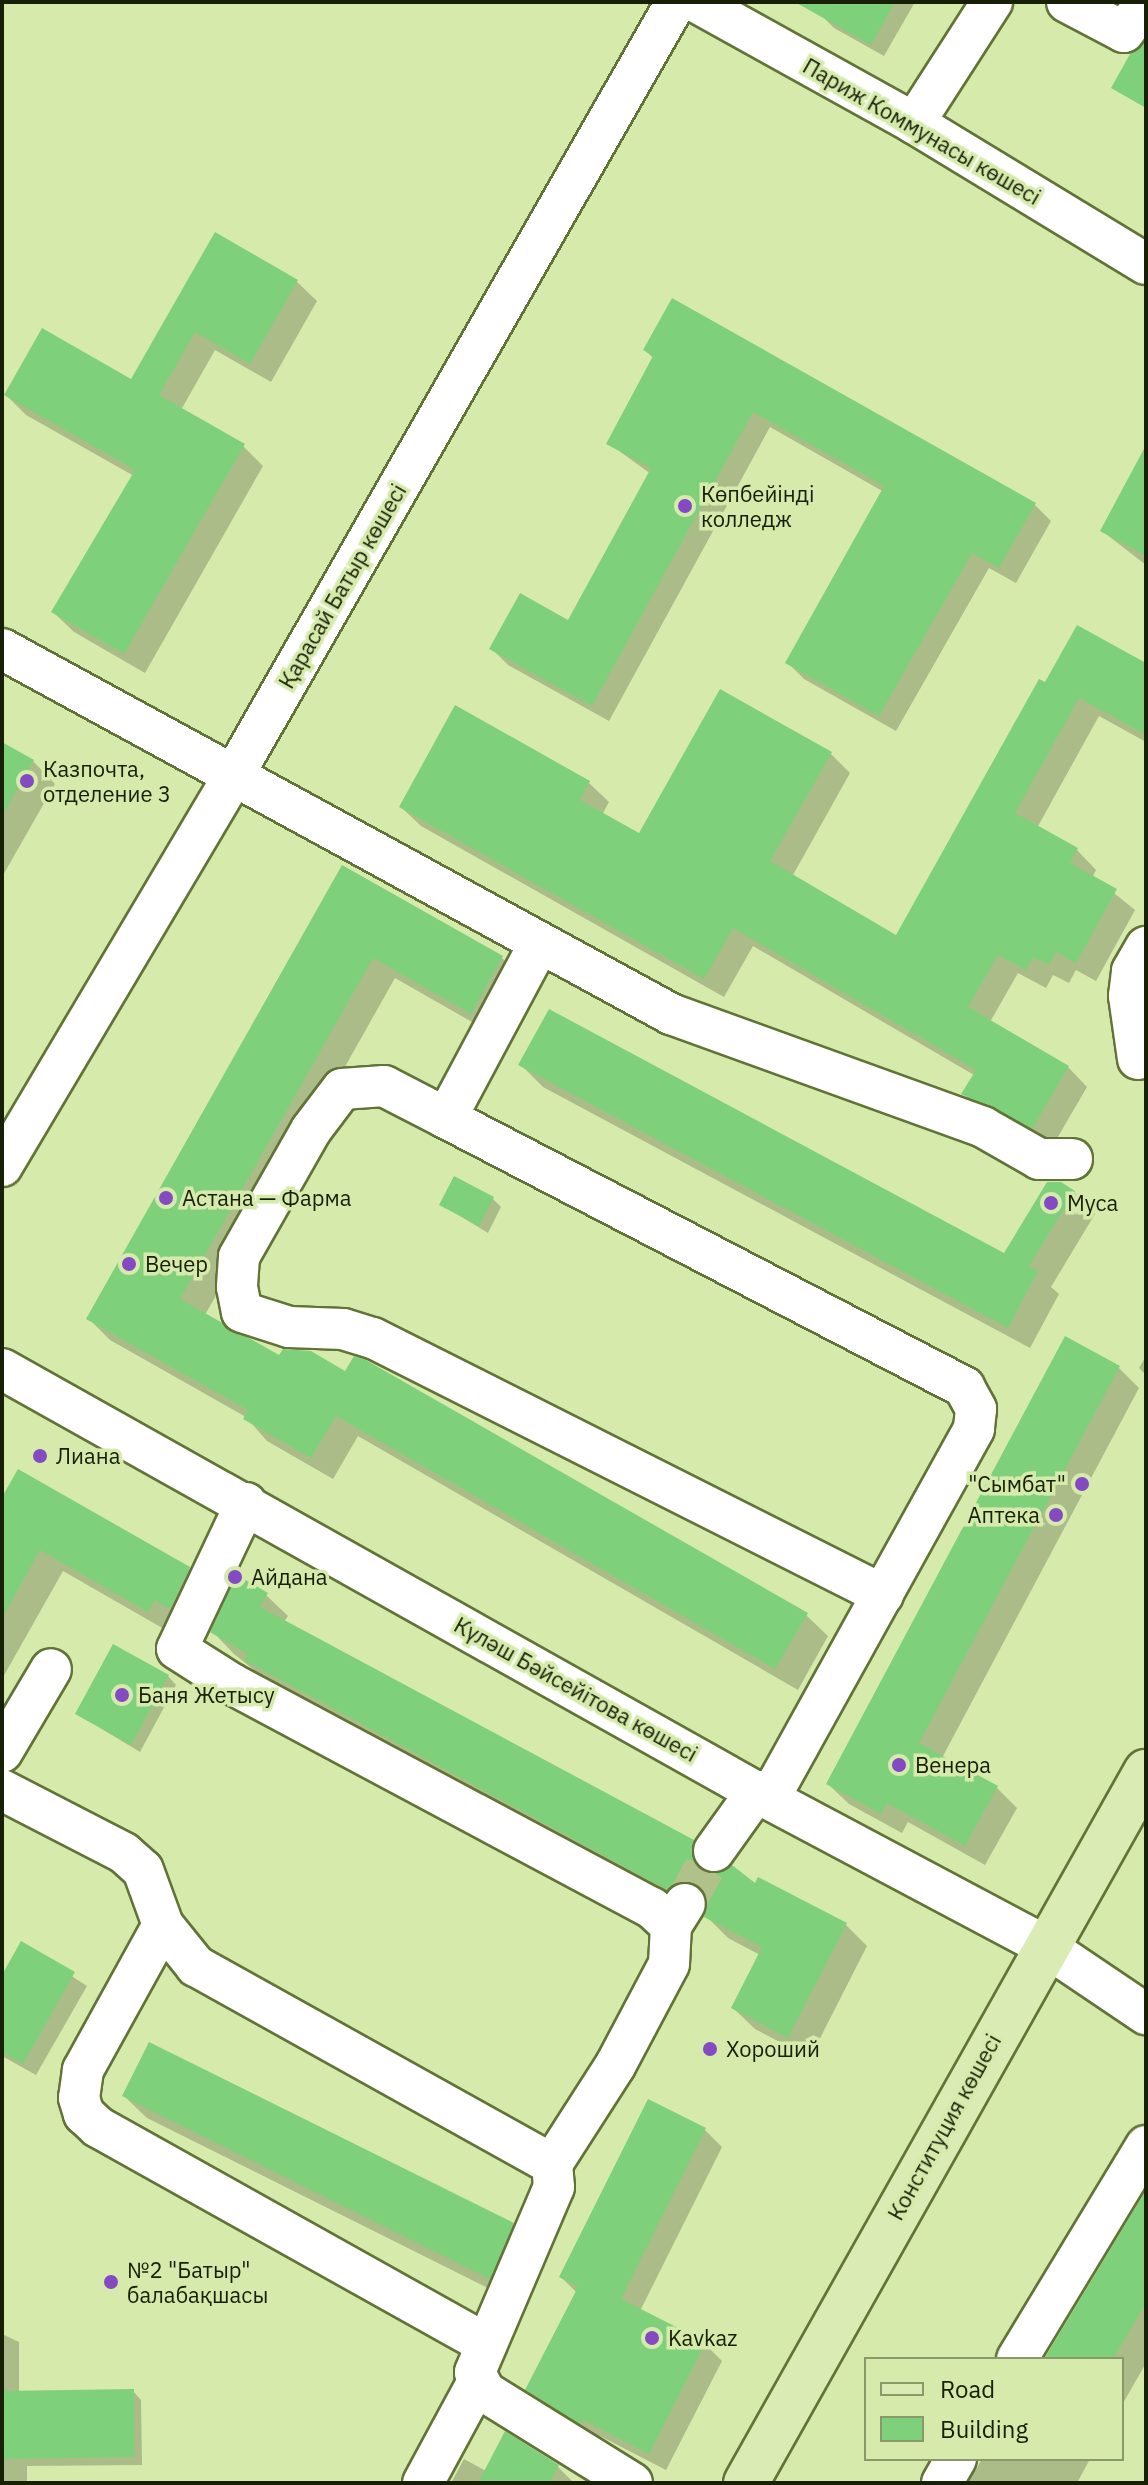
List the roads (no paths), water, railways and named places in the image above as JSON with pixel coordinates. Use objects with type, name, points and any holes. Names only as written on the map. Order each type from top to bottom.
[{"type":"main road","name":"Конституция көшесі","points":[[746,2483],[1045,1946],[1146,1772]]},
{"type":"street","name":"Қарасай Батыр көшесі","points":[[2,1166],[232,778],[676,2]]},
{"type":"street","name":"Париж Коммунасы көшесі","points":[[696,2],[914,123],[1146,264]]},
{"type":"street","points":[[914,123],[992,2]]},
{"type":"street","points":[[1067,2],[1124,32],[1146,2]]},
{"type":"street","points":[[3,650],[538,946],[671,1014],[983,1127],[1039,1159],[1072,1159]]},
{"type":"street","points":[[446,1118],[538,946]]},
{"type":"street","points":[[1138,1059],[1129,996],[1132,971],[1146,947]]},
{"type":"street","points":[[714,1851],[763,1795],[883,1595],[974,1429],[976,1409],[964,1387],[384,1086],[342,1089],[311,1130],[239,1257],[237,1287],[242,1312],[289,1327],[343,1329],[373,1338],[883,1595]]},
{"type":"street","name":"Күләш Бәйсейітова көшесі","points":[[2,1369],[763,1795],[1045,1946],[1146,2014]]},
{"type":"street","points":[[246,1503],[177,1649],[232,1684],[652,1908],[678,1914],[669,1964],[615,2066],[552,2164],[554,2187],[475,2372],[477,2383],[423,2483]]},
{"type":"street","points":[[2,1752],[51,1669]]},
{"type":"street","points":[[2,1790],[124,1853],[143,1870],[163,1925],[196,1966],[552,2164]]},
{"type":"street","points":[[163,1925],[83,2070],[79,2098],[84,2114],[98,2127],[487,2344]]},
{"type":"street","points":[[1018,2357],[1146,2146]]},
{"type":"street","points":[[477,2383],[632,2483]]},
{"type":"street","points":[[942,2483],[955,2461]]},
{"type":"tunnel","points":[[685,1903],[714,1851]]},
{"type":"place","name":"Көпбейінді колледж","points":[[685,506]]},
{"type":"place","name":"Казпочта, отделение 3","points":[[27,781]]},
{"type":"place","name":"Астана — Фарма","points":[[166,1198]]},
{"type":"place","name":"Муса","points":[[1051,1203]]},
{"type":"place","name":"Вечер","points":[[129,1264]]},
{"type":"place","name":"Лиана","points":[[40,1456]]},
{"type":"place","name":"\"Сымбат\"","points":[[1082,1484]]},
{"type":"place","name":"Аптека","points":[[1056,1515]]},
{"type":"place","name":"Айдана","points":[[235,1577]]},
{"type":"place","name":"Баня Жетысу","points":[[122,1695]]},
{"type":"place","name":"Венера","points":[[899,1765]]},
{"type":"place","name":"Хороший","points":[[710,2049]]},
{"type":"place","name":"№2 \"Батыр\" балабақшасы","points":[[111,2282]]},
{"type":"place","name":"Kavkaz","points":[[652,2338]]}]
